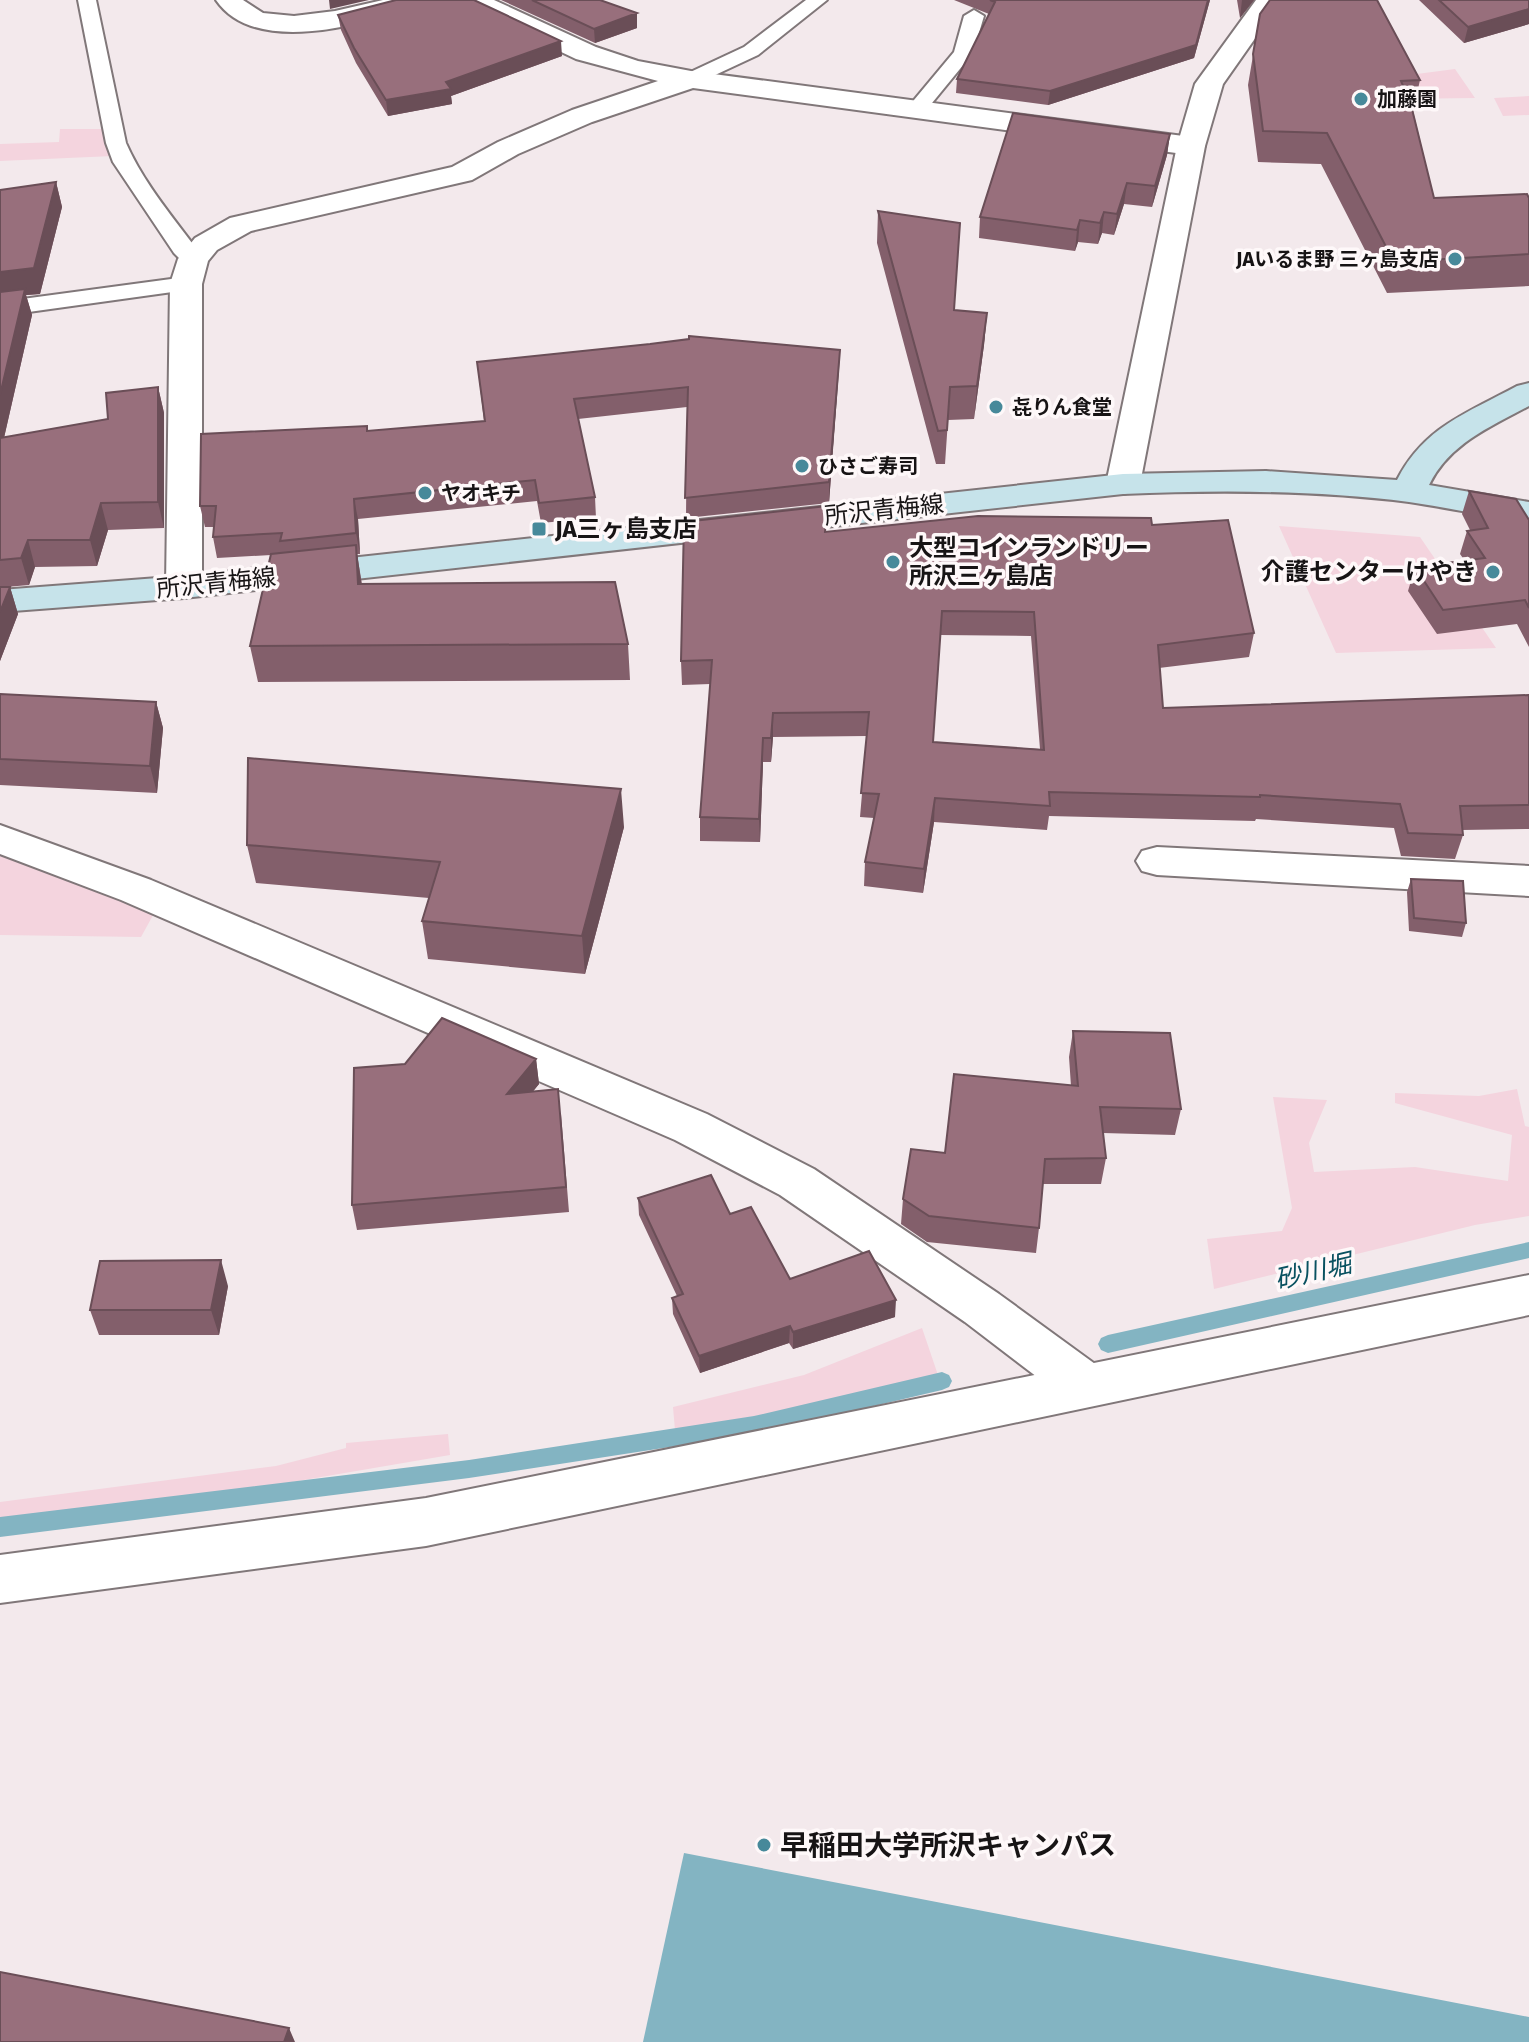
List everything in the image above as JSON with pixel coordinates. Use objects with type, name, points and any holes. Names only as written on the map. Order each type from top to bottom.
[{"type":"main road","points":[[1408,492],[1425,458],[1458,431],[1529,393]]},
{"type":"main road","name":"所沢青梅線","points":[[0,601],[184,587],[1123,484],[1214,480],[1408,492],[1529,513]]},
{"type":"street","points":[[229,0],[240,13],[257,21],[282,24],[390,7],[409,0]]},
{"type":"street","points":[[473,0],[586,53],[633,68],[691,79],[1191,146]]},
{"type":"street","points":[[1123,484],[1191,146],[1209,84],[1269,0]]},
{"type":"street","points":[[184,587],[190,272],[206,244],[241,224],[462,174],[508,148],[582,116],[691,79]]},
{"type":"street","points":[[0,839],[136,890],[691,1127],[797,1182],[982,1308],[1084,1384]]},
{"type":"street","points":[[1157,861],[1529,881]]},
{"type":"street","points":[[0,1579],[426,1522],[1084,1384],[1529,1295]]},
{"type":"lane","points":[[0,309],[190,272],[182,248],[124,162],[116,143],[87,0]]},
{"type":"lane","points":[[691,79],[751,51],[818,0]]},
{"type":"lane","points":[[916,110],[963,53],[974,16]]},
{"type":"shaded area","points":[[1455,69],[1475,98],[1395,99],[1386,78]]},
{"type":"shaded area","points":[[1529,96],[1529,115],[1503,116],[1494,98]]},
{"type":"shaded area","points":[[60,129],[107,129],[113,156],[0,161],[0,144],[59,142]]},
{"type":"shaded area","points":[[1279,526],[1420,537],[1496,648],[1336,653]]},
{"type":"shaded area","points":[[0,854],[157,908],[141,937],[0,935]]},
{"type":"shaded area","points":[[1517,1089],[1525,1126],[1529,1127],[1529,1216],[1475,1225],[1214,1289],[1207,1239],[1282,1231],[1292,1208],[1273,1097],[1327,1100],[1309,1143],[1314,1172],[1415,1167],[1508,1181],[1512,1135],[1395,1103],[1395,1093],[1479,1096]]},
{"type":"shaded area","points":[[922,1328],[938,1375],[761,1415],[675,1430],[673,1407],[804,1375]]},
{"type":"shaded area","points":[[448,1434],[450,1455],[186,1500],[0,1523],[0,1502],[276,1466],[346,1448],[346,1443]]},
{"type":"water","points":[[684,1853],[1529,2017],[1529,2042],[643,2042]]},
{"type":"building","points":[[396,0],[474,0],[561,41],[446,82],[451,89],[386,100],[338,15]]},
{"type":"building","points":[[532,0],[600,0],[637,13],[594,29]]},
{"type":"building","points":[[990,0],[1208,0],[1196,45],[1050,91],[957,79],[995,2]]},
{"type":"building","points":[[1270,0],[1377,0],[1420,80],[1401,81],[1411,105],[1434,198],[1527,194],[1529,254],[1394,262],[1327,133],[1263,131],[1253,54],[1260,14]]},
{"type":"building","points":[[1439,0],[1529,0],[1529,9],[1468,27]]},
{"type":"building","points":[[1013,113],[1170,134],[1155,186],[1127,183],[1117,214],[1104,212],[1100,223],[1080,220],[1077,230],[980,217]]},
{"type":"building","points":[[56,182],[34,268],[0,272],[0,190]]},
{"type":"building","points":[[878,211],[960,223],[954,310],[987,313],[977,386],[950,387],[947,430],[938,431]]},
{"type":"building","points":[[25,289],[0,395],[0,292]]},
{"type":"building","points":[[689,336],[840,350],[829,482],[685,498],[688,387],[574,399],[595,497],[539,503],[535,480],[354,499],[356,533],[280,541],[282,533],[213,537],[216,506],[200,506],[201,434],[367,426],[367,431],[485,421],[477,362],[650,344],[689,339]]},
{"type":"building","points":[[158,387],[158,502],[101,503],[90,540],[28,540],[21,558],[0,560],[0,438],[108,419],[106,393]]},
{"type":"building","points":[[1469,491],[1516,499],[1529,520],[1529,608],[1525,600],[1443,610],[1415,567],[1485,558],[1467,531],[1488,528]]},
{"type":"building","points":[[827,506],[825,532],[978,516],[1151,518],[1152,525],[1228,520],[1254,633],[1158,645],[1163,708],[1529,695],[1529,805],[1460,806],[1463,835],[1408,833],[1400,804],[1260,795],[1049,792],[1050,806],[935,798],[924,869],[865,862],[879,794],[861,793],[869,712],[773,713],[771,738],[763,738],[759,819],[700,817],[712,660],[681,661],[684,522]],"holes":[[[942,611],[1034,612],[1044,750],[933,742]]]},
{"type":"building","points":[[356,545],[358,584],[615,582],[628,644],[250,646],[271,554]]},
{"type":"building","points":[[0,587],[10,587],[0,612]]},
{"type":"building","points":[[0,694],[156,702],[150,766],[0,759]]},
{"type":"building","points":[[248,758],[621,789],[582,936],[422,921],[440,862],[247,845]]},
{"type":"building","points":[[1411,879],[1463,881],[1466,923],[1414,918]]},
{"type":"building","points":[[442,1018],[536,1059],[507,1094],[558,1089],[566,1187],[352,1205],[354,1068],[405,1064]]},
{"type":"building","points":[[1073,1031],[1170,1033],[1181,1109],[1100,1107],[1106,1158],[1045,1159],[1039,1228],[929,1216],[903,1199],[911,1149],[945,1153],[954,1074],[1078,1086]]},
{"type":"building","points":[[711,1175],[730,1214],[751,1207],[790,1279],[869,1251],[896,1300],[793,1332],[790,1326],[699,1356],[672,1298],[683,1294],[638,1198]]},
{"type":"building","points":[[221,1260],[211,1310],[90,1310],[100,1261]]},
{"type":"building","points":[[0,1972],[289,2028],[284,2042],[0,2042]]},
{"type":"waterway","name":"砂川堀","points":[[1108,1344],[1529,1250]]},
{"type":"waterway","points":[[0,1527],[469,1469],[754,1425],[942,1381]]},
{"type":"place","name":"加藤園","points":[[1361,99]]},
{"type":"place","name":"JAいるま野 三ヶ島支店","points":[[1455,259]]},
{"type":"place","name":"㐂りん食堂","points":[[996,407]]},
{"type":"place","name":"ひさご寿司","points":[[802,466]]},
{"type":"place","name":"ヤオキチ","points":[[425,493]]},
{"type":"place","name":"JA三ヶ島支店","points":[[539,529]]},
{"type":"place","name":"大型コインランドリー 所沢三ヶ島店","points":[[893,562]]},
{"type":"place","name":"介護センターけやき","points":[[1493,572]]},
{"type":"place","name":"早稲田大学所沢キャンパス","points":[[764,1845]]}]
